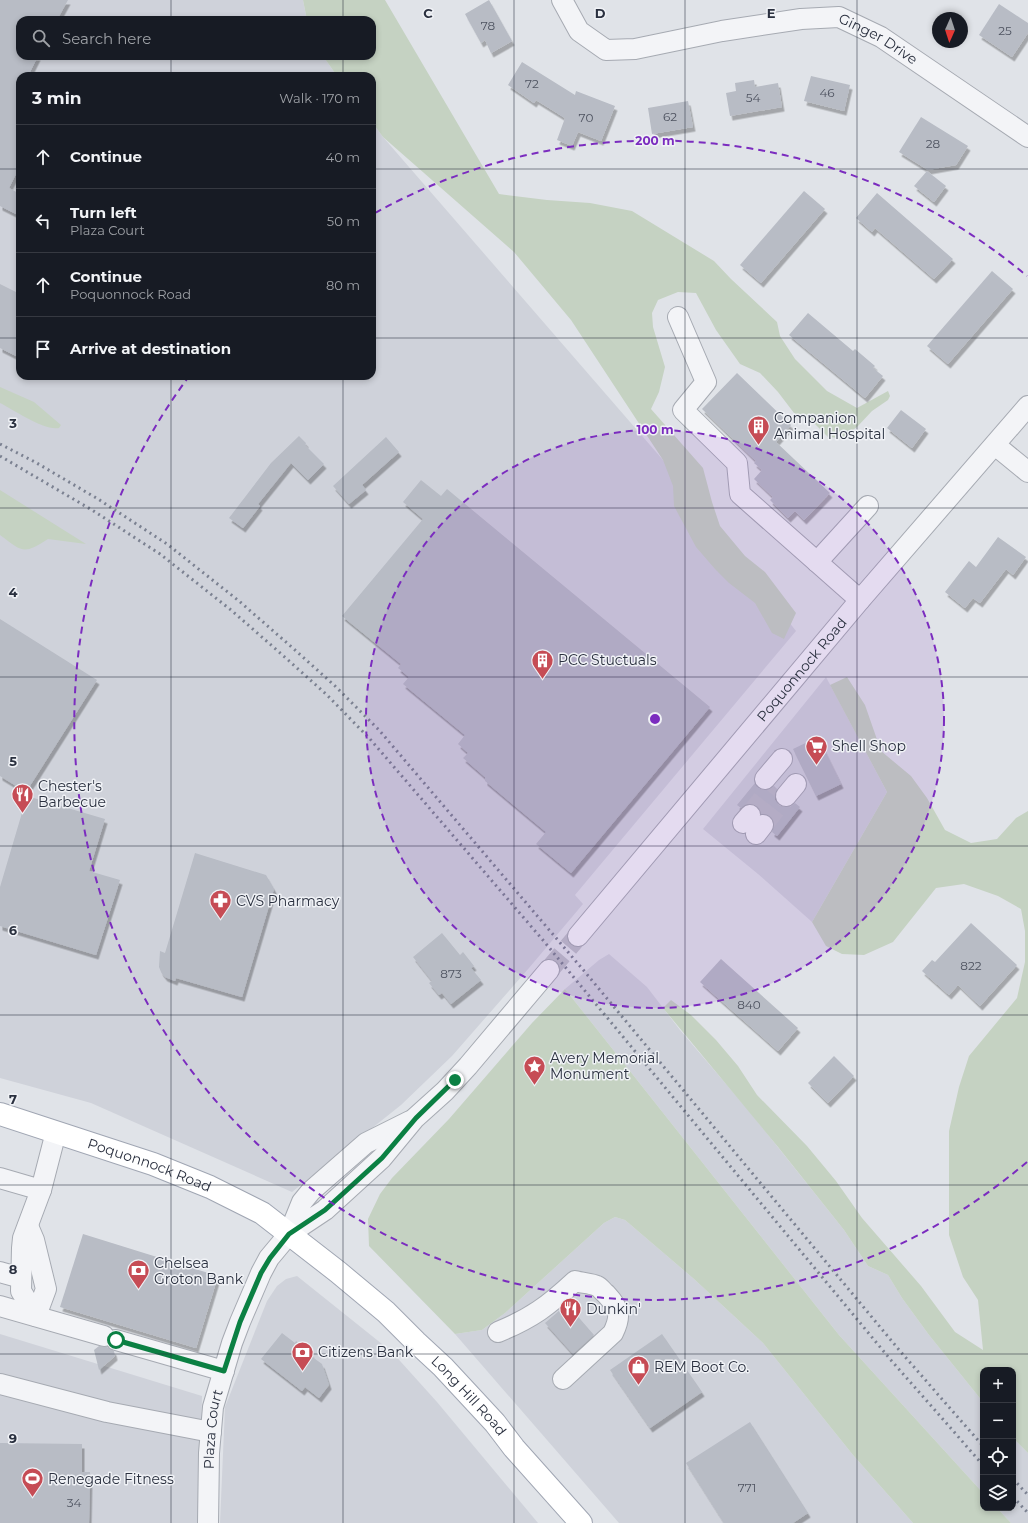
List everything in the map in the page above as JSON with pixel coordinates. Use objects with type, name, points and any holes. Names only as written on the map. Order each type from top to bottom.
[{"type":"main road","name":"Poquonnock Road","points":[[0,1114],[154,1164],[210,1187],[262,1213],[289,1234]]},
{"type":"main road","name":"Long Hill Road","points":[[289,1234],[386,1312],[443,1367],[495,1423],[514,1448],[581,1523]]},
{"type":"street","name":"Ginger Drive","points":[[562,0],[579,31],[606,50],[635,49],[722,31],[800,19],[839,18],[881,37],[1028,137]]},
{"type":"street","points":[[678,317],[706,382],[683,410],[736,463],[740,494],[860,600]]},
{"type":"street","name":"Poquonnock Road","points":[[578,936],[860,600],[1028,406]]},
{"type":"street","points":[[995,445],[1028,472]]},
{"type":"street","points":[[817,562],[868,506]]},
{"type":"street","points":[[289,1234],[327,1208],[382,1158],[416,1118],[446,1091],[549,970]]},
{"type":"street","points":[[36,1316],[21,1291],[23,1238],[41,1190],[56,1132]]},
{"type":"street","points":[[0,1178],[41,1190]]},
{"type":"street","points":[[28,1226],[34,1240],[46,1289],[36,1316]]},
{"type":"street","name":"Plaza Court","points":[[208,1523],[209,1453],[213,1407],[240,1322],[261,1273],[270,1258],[289,1234]]},
{"type":"street","points":[[0,1258],[21,1271]]},
{"type":"street","points":[[0,1272],[21,1271]]},
{"type":"street","points":[[498,1332],[522,1322],[545,1308],[575,1282],[597,1286],[618,1309],[619,1317],[617,1326],[613,1333],[563,1379]]},
{"type":"street","points":[[0,1306],[224,1371]]},
{"type":"street","points":[[0,1384],[106,1412],[211,1432]]},
{"type":"shaded area","points":[[0,0],[303,0],[306,16],[16,16],[16,60],[326,60],[334,72],[16,72],[16,380],[376,380],[376,127],[663,460],[796,631],[575,895],[583,904],[452,1056],[401,1105],[292,1192],[91,1103],[0,1078]]},
{"type":"shaded area","points":[[826,677],[887,792],[812,922],[758,874],[703,829]]},
{"type":"shaded area","points":[[609,954],[647,987],[680,1030],[749,1111],[844,1230],[868,1266],[888,1275],[902,1298],[929,1335],[980,1398],[980,1490],[839,1335],[565,989],[599,960]]},
{"type":"shaded area","points":[[615,1217],[625,1220],[694,1279],[763,1343],[853,1455],[913,1523],[619,1523],[455,1334],[482,1330],[505,1313],[604,1223]]},
{"type":"shaded area","points":[[297,1276],[392,1352],[437,1402],[538,1523],[220,1523],[225,1407],[267,1301],[277,1286],[286,1279]]},
{"type":"shaded area","points":[[0,1334],[202,1396],[199,1523],[0,1523]]},
{"type":"shaded area","points":[[1016,1441],[1028,1453],[1028,1523],[1011,1523],[1000,1511],[1016,1511]]},
{"type":"green space","points":[[303,0],[385,0],[499,194],[547,200],[590,203],[632,211],[714,261],[777,322],[780,336],[795,359],[827,391],[857,408],[888,391],[890,396],[888,400],[872,411],[857,427],[842,438],[828,437],[815,424],[794,413],[778,392],[760,373],[740,364],[716,330],[696,293],[678,292],[658,300],[652,313],[653,327],[665,367],[659,392],[651,409],[703,468],[720,526],[745,556],[765,572],[796,613],[784,639],[772,633],[755,603],[729,583],[696,547],[674,506],[673,486],[663,460],[571,320],[514,252],[383,137],[376,127],[376,72],[334,72],[326,60],[376,60],[376,16],[306,16]]},
{"type":"green space","points":[[0,387],[34,402],[61,425],[59,428],[45,426],[0,403]]},
{"type":"green space","points":[[0,490],[86,544],[48,539],[33,548],[28,549],[19,548],[14,545],[0,535]]},
{"type":"green space","points":[[847,677],[865,705],[881,751],[911,776],[927,798],[945,830],[971,843],[997,839],[1016,818],[1028,811],[1028,1453],[1016,1441],[1016,1367],[980,1367],[980,1398],[929,1335],[902,1298],[888,1275],[868,1266],[844,1230],[778,1147],[663,1008],[671,1000],[691,1015],[716,1040],[738,1066],[757,1095],[807,1146],[836,1181],[862,1218],[921,1286],[955,1332],[983,1350],[978,1300],[963,1277],[949,1235],[949,1131],[959,1087],[969,1056],[1017,998],[1025,962],[1025,931],[1021,909],[998,896],[964,884],[936,888],[893,942],[864,955],[842,954],[826,946],[812,922],[887,792],[830,685]]},
{"type":"green space","points":[[565,989],[839,1335],[980,1490],[980,1511],[1000,1511],[1011,1523],[913,1523],[853,1455],[763,1343],[694,1279],[625,1220],[615,1217],[604,1223],[505,1313],[482,1330],[455,1334],[369,1246],[368,1219],[380,1194],[392,1178],[449,1119],[532,1023]]},
{"type":"building","points":[[0,0],[68,0],[59,16],[16,16],[16,60],[36,60],[30,72],[16,72],[16,174],[9,188],[16,192],[16,214],[0,206]]},
{"type":"building","points":[[489,0],[512,41],[491,53],[485,40],[481,43],[465,14]]},
{"type":"building","points":[[999,4],[1028,23],[1028,33],[1012,57],[979,35]]},
{"type":"building","points":[[522,62],[575,95],[576,91],[615,106],[601,141],[578,132],[572,146],[557,140],[565,118],[536,100],[534,103],[508,85]]},
{"type":"building","points":[[811,76],[850,85],[844,111],[804,101]]},
{"type":"building","points":[[754,80],[755,87],[778,83],[782,107],[730,116],[726,93],[736,91],[735,83]]},
{"type":"building","points":[[688,101],[693,127],[652,134],[648,108]]},
{"type":"building","points":[[921,117],[968,146],[956,165],[928,170],[899,152]]},
{"type":"building","points":[[927,171],[946,186],[934,202],[914,186]]},
{"type":"building","points":[[804,191],[825,209],[761,283],[740,265]]},
{"type":"building","points":[[877,193],[953,259],[934,279],[875,228],[872,232],[856,218]]},
{"type":"building","points":[[992,271],[1013,289],[948,364],[927,346]]},
{"type":"building","points":[[0,284],[16,292],[16,356],[0,348]]},
{"type":"building","points":[[808,313],[853,351],[855,349],[875,366],[873,368],[883,376],[865,398],[789,335]]},
{"type":"building","name":"Companion Animal Hospital","points":[[737,373],[791,425],[776,442],[830,493],[804,520],[795,511],[788,518],[770,500],[773,497],[754,479],[762,470],[754,463],[756,461],[702,409]]},
{"type":"building","points":[[901,410],[926,429],[912,448],[887,428]]},
{"type":"building","points":[[299,436],[306,443],[305,445],[324,464],[308,480],[291,463],[258,504],[260,506],[243,528],[229,518],[271,463]]},
{"type":"building","points":[[386,437],[399,452],[362,485],[366,490],[349,504],[333,486]]},
{"type":"building","name":"PCC Stuctuals","points":[[421,480],[441,496],[447,489],[710,707],[571,873],[536,844],[546,832],[485,781],[485,777],[463,758],[468,753],[458,744],[465,735],[403,684],[409,677],[398,668],[401,664],[342,616],[423,519],[403,502]]},
{"type":"building","points":[[998,537],[1026,557],[1013,575],[1006,569],[980,603],[973,598],[965,608],[945,592],[969,561],[976,567]]},
{"type":"building","points":[[0,619],[97,680],[26,792],[0,776]]},
{"type":"building","name":"Shell Shop","points":[[818,737],[841,784],[816,796],[793,749]]},
{"type":"building","points":[[755,783],[758,788],[763,790],[768,790],[774,786],[777,789],[775,800],[779,805],[790,807],[795,803],[800,807],[777,836],[772,832],[774,826],[773,820],[770,816],[761,814],[758,807],[753,804],[747,804],[741,808],[737,805]]},
{"type":"building","points":[[27,796],[105,819],[89,871],[120,880],[96,955],[0,926],[0,887]]},
{"type":"building","name":"CVS Pharmacy","points":[[195,853],[266,875],[274,889],[242,997],[176,978],[175,981],[165,977],[159,967],[160,951],[165,953]]},
{"type":"building","points":[[971,923],[1017,965],[980,1006],[958,985],[949,995],[922,971],[932,960],[935,962]]},
{"type":"building","points":[[442,933],[460,955],[463,952],[474,966],[471,968],[481,980],[451,1004],[442,993],[439,995],[429,983],[432,981],[413,957]]},
{"type":"building","points":[[721,959],[798,1028],[778,1051],[700,982]]},
{"type":"building","points":[[834,1056],[854,1076],[828,1103],[808,1083]]},
{"type":"building","name":"Chelsea Groton Bank","points":[[83,1234],[218,1276],[196,1348],[60,1307]]},
{"type":"building","name":"Dunkin'","points":[[567,1304],[594,1335],[573,1354],[545,1323]]},
{"type":"building","name":"Citizens Bank","points":[[282,1333],[295,1343],[296,1341],[312,1354],[311,1356],[322,1364],[329,1385],[319,1398],[305,1387],[302,1391],[261,1359]]},
{"type":"building","points":[[662,1334],[702,1392],[650,1428],[610,1370]]},
{"type":"building","points":[[99,1346],[107,1347],[114,1351],[115,1356],[99,1370],[94,1350]]},
{"type":"building","points":[[750,1422],[808,1513],[793,1523],[724,1523],[686,1463]]},
{"type":"building","points":[[0,1443],[82,1444],[82,1472],[90,1472],[89,1523],[0,1523]]},
{"type":"tunnel","points":[[750,815],[773,786]]},
{"type":"tunnel","points":[[763,825],[786,796]]},
{"type":"tunnel","points":[[549,970],[578,936]]},
{"type":"railway","points":[[0,444],[35,462],[98,499],[167,544],[239,601],[295,650],[335,686],[379,730],[585,972],[900,1351],[980,1443]]},
{"type":"railway","points":[[0,456],[92,510],[160,554],[231,610],[287,659],[327,695],[370,739],[542,939],[890,1359],[980,1462]]},
{"type":"railway","points":[[1016,1482],[1028,1495]]},
{"type":"railway","points":[[1016,1500],[1028,1513]]},
{"type":"place","name":"Companion Animal Hospital","points":[[758,446]]},
{"type":"place","name":"PCC Stuctuals","points":[[542,680]]},
{"type":"place","name":"Shell Shop","points":[[817,766]]},
{"type":"place","name":"Chester's Barbecue","points":[[23,814]]},
{"type":"place","name":"CVS Pharmacy","points":[[220,920]]},
{"type":"place","name":"Avery Memorial Monument","points":[[535,1086]]},
{"type":"place","name":"Chelsea Groton Bank","points":[[139,1290]]},
{"type":"place","name":"Dunkin'","points":[[570,1328]]},
{"type":"place","name":"Citizens Bank","points":[[302,1372]]},
{"type":"place","name":"REM Boot Co.","points":[[638,1386]]},
{"type":"place","name":"Renegade Fitness","points":[[32,1498]]},
{"type":"route","points":[[116,1340],[224,1371],[232,1343],[261,1273],[270,1258],[289,1234],[325,1210],[382,1158],[416,1118],[446,1091],[455,1080]]}]
